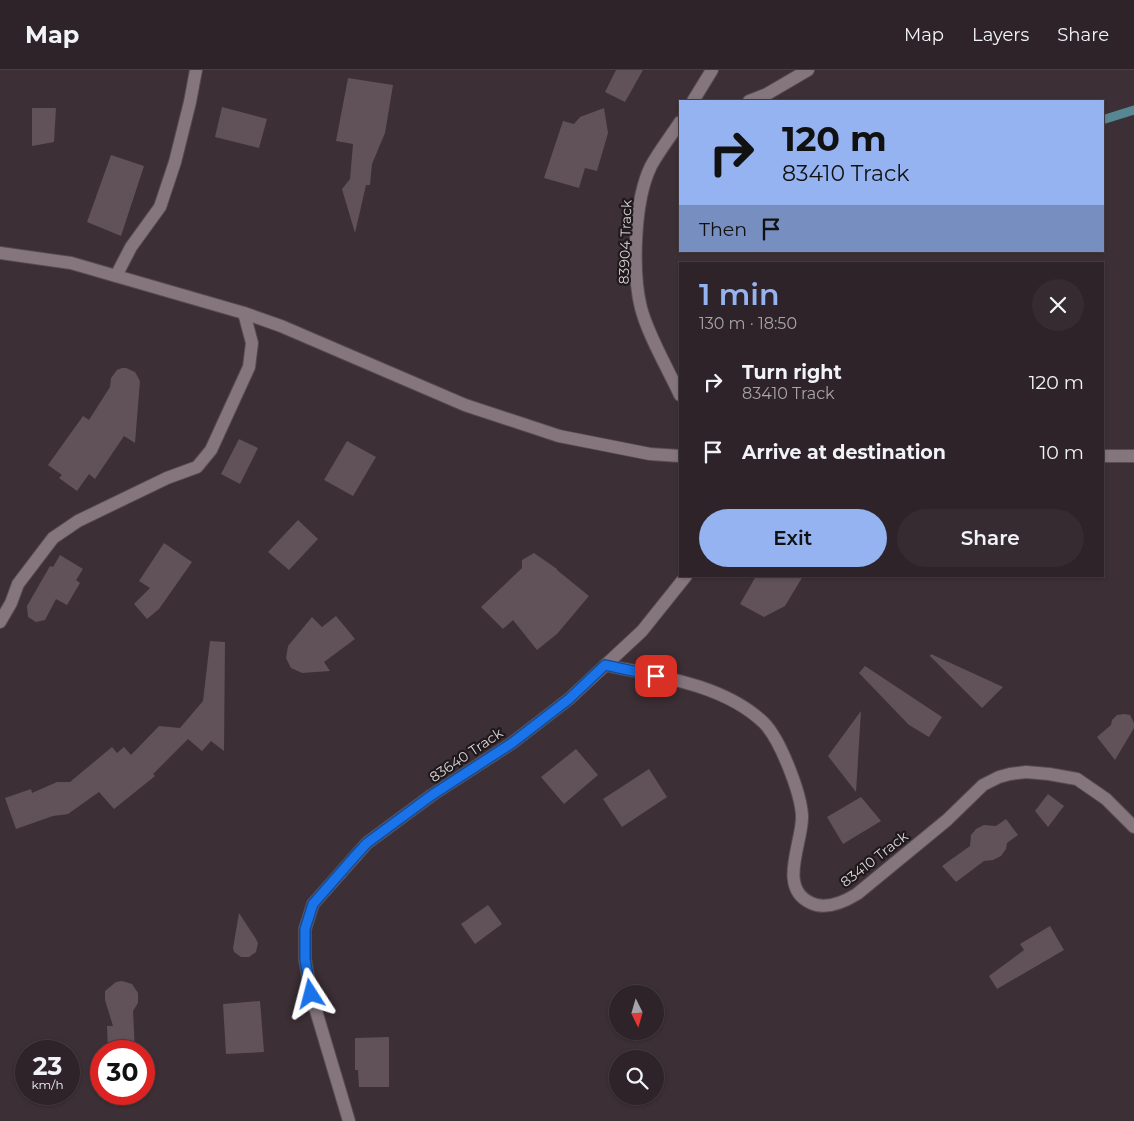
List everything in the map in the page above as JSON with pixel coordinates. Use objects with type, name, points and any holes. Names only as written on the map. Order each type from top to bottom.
[{"type":"street","points":[[116,276],[131,247],[160,207],[175,162],[196,70]]},
{"type":"street","points":[[694,100],[712,70]]},
{"type":"street","points":[[752,100],[767,94],[808,70]]},
{"type":"street","name":"83904 Track","points":[[679,124],[651,166],[643,188],[636,265],[638,292],[642,310],[679,393]]},
{"type":"street","points":[[0,253],[72,263],[244,313],[282,326],[474,408],[559,436],[650,454],[679,456]]},
{"type":"street","points":[[0,622],[11,603],[18,584],[53,538],[78,521],[203,462],[249,367],[252,343],[244,313]]},
{"type":"street","points":[[1104,456],[1134,456]]},
{"type":"street","name":"83640 Track","points":[[349,1121],[311,994],[305,959],[305,929],[313,904],[367,843],[432,795],[512,743],[569,699],[642,631],[685,577]]},
{"type":"street","name":"83410 Track","points":[[605,665],[694,686],[722,695],[764,723],[777,739],[800,801],[802,818],[793,874],[795,885],[798,894],[804,900],[816,906],[845,901],[857,894],[947,820],[983,785],[1010,774],[1026,772],[1077,779],[1106,799],[1134,827]]},
{"type":"building","points":[[616,70],[643,70],[625,102],[605,92]]},
{"type":"building","points":[[348,78],[393,85],[385,133],[372,164],[370,185],[366,185],[355,233],[342,189],[350,179],[353,144],[336,141]]},
{"type":"building","points":[[222,107],[267,119],[259,148],[215,137]]},
{"type":"building","points":[[32,108],[56,108],[54,142],[32,146]]},
{"type":"building","points":[[604,108],[608,133],[597,171],[585,168],[579,188],[544,178],[563,121],[574,124],[580,117]]},
{"type":"building","points":[[111,155],[144,166],[121,236],[87,222]]},
{"type":"building","points":[[122,368],[135,372],[140,381],[135,443],[124,436],[95,479],[89,474],[77,491],[59,478],[62,475],[48,465],[83,416],[89,420],[110,387],[111,378],[117,370]]},
{"type":"building","points":[[239,439],[258,448],[240,484],[221,474]]},
{"type":"building","points":[[347,441],[376,457],[353,496],[324,480]]},
{"type":"building","points":[[298,520],[318,539],[289,570],[268,552]]},
{"type":"building","points":[[164,543],[192,562],[159,609],[147,619],[134,604],[150,588],[139,581]]},
{"type":"building","points":[[534,553],[557,569],[589,596],[557,634],[537,650],[513,620],[503,629],[481,607],[522,568],[522,560]]},
{"type":"building","points":[[60,555],[83,569],[76,580],[80,583],[67,605],[56,599],[45,620],[36,622],[28,617],[27,606],[50,566],[53,567]]},
{"type":"building","points":[[755,577],[802,577],[785,606],[764,617],[740,604]]},
{"type":"building","points":[[336,616],[355,639],[324,662],[330,671],[302,673],[291,668],[286,658],[288,646],[312,617],[322,627]]},
{"type":"building","points":[[210,641],[225,642],[224,751],[211,741],[202,751],[188,739],[153,774],[155,776],[114,809],[99,792],[68,814],[53,816],[16,829],[5,798],[31,789],[32,793],[57,782],[70,782],[112,747],[117,753],[124,747],[131,755],[159,726],[180,728],[203,701]]},
{"type":"building","points":[[931,654],[1003,687],[982,708],[930,656]]},
{"type":"building","points":[[865,666],[942,717],[929,737],[909,725],[859,673]]},
{"type":"building","points":[[861,711],[856,792],[828,756]]},
{"type":"building","points":[[1117,715],[1130,715],[1134,728],[1115,760],[1097,737],[1111,725],[1112,720]]},
{"type":"building","points":[[576,749],[598,775],[564,804],[541,777]]},
{"type":"building","points":[[649,769],[667,797],[622,827],[603,799]]},
{"type":"building","points":[[1048,794],[1064,806],[1048,827],[1035,811]]},
{"type":"building","points":[[861,797],[881,821],[843,844],[827,817]]},
{"type":"building","points":[[1006,819],[1018,835],[1007,843],[1006,849],[1001,856],[993,860],[984,861],[956,882],[942,866],[970,846],[971,835],[976,829],[984,825],[996,826]]},
{"type":"building","points":[[488,905],[502,924],[475,944],[461,924]]},
{"type":"building","points":[[239,913],[258,943],[256,952],[249,957],[241,957],[234,952],[233,948]]},
{"type":"building","points":[[1050,926],[1064,950],[997,989],[989,976],[1024,950],[1020,944]]},
{"type":"building","points":[[122,981],[132,984],[138,993],[138,1003],[133,1011],[134,1040],[108,1040],[107,1026],[113,1026],[105,1000],[105,991],[116,982]]},
{"type":"building","points":[[260,1001],[264,1052],[226,1054],[223,1004]]},
{"type":"building","points":[[389,1037],[389,1087],[359,1087],[358,1070],[355,1070],[355,1038]]},
{"type":"waterway","points":[[1104,119],[1134,110]]},
{"type":"route","points":[[311,994],[305,959],[305,929],[313,904],[367,843],[432,795],[512,743],[569,699],[605,665],[656,676]]}]
